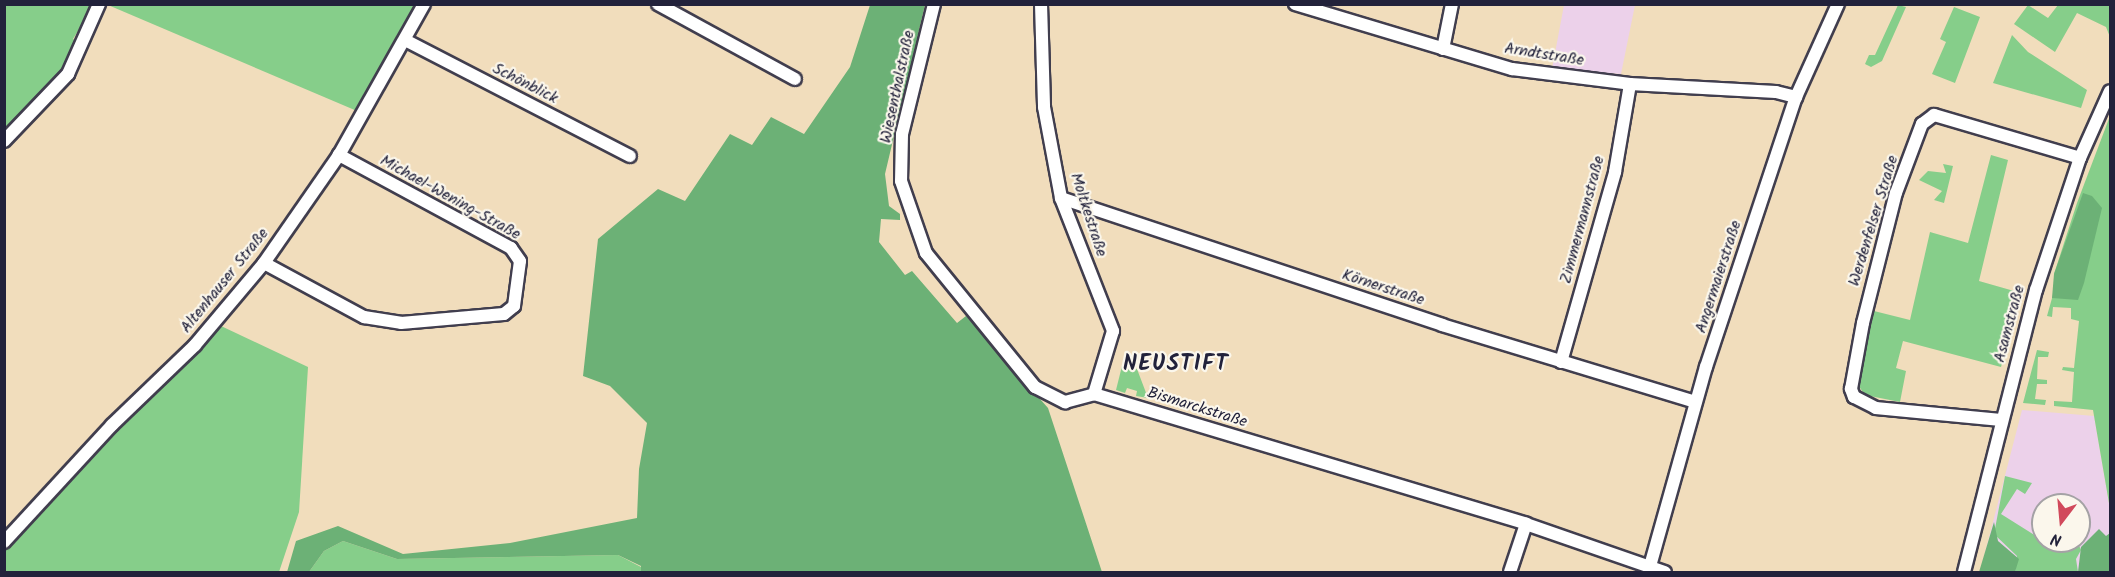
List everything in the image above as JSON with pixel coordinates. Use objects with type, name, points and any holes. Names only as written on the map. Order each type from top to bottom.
[{"type":"street","points":[[4,141],[68,74],[99,4]]},
{"type":"street","name":"Altenhauser Straße","points":[[4,542],[112,425],[195,345],[264,263],[339,155],[424,4]]},
{"type":"street","points":[[658,4],[795,79]]},
{"type":"street","name":"Wiesenthalstraße","points":[[934,4],[901,143],[900,175],[910,212],[926,253],[1035,387],[1065,402],[1094,394]]},
{"type":"street","name":"Moltkestraße","points":[[1041,4],[1044,108],[1061,198],[1112,326],[1094,394]]},
{"type":"street","name":"Arndtstraße","points":[[1295,4],[1512,69],[1630,84],[1776,92],[1796,97]]},
{"type":"street","points":[[1443,49],[1452,4]]},
{"type":"street","name":"Angermaierstraße","points":[[1657,570],[1696,402],[1796,97],[1838,4]]},
{"type":"street","name":"Schönblick","points":[[405,40],[630,156]]},
{"type":"street","name":"Zimmermannstraße","points":[[1561,362],[1615,172],[1630,84]]},
{"type":"street","name":"Asamstraße","points":[[1964,573],[2001,420],[2036,290],[2080,158],[2110,91]]},
{"type":"street","name":"Werdenfelser Straße","points":[[2001,420],[1868,406],[1854,397],[1851,388],[1888,222],[1922,124],[1928,117],[1943,117],[2080,158]]},
{"type":"street","name":"Michael-Wening-Straße","points":[[264,263],[328,301],[364,317],[401,323],[504,314],[514,306],[520,261],[511,248],[339,155]]},
{"type":"street","name":"Körnerstraße","points":[[1061,198],[1561,362],[1696,402]]},
{"type":"street","name":"Bismarckstraße","points":[[1094,394],[1526,524],[1657,570]]},
{"type":"street","points":[[1510,573],[1526,524]]},
{"type":"shaded area","points":[[1564,5],[1635,5],[1621,74],[1552,69]]},
{"type":"shaded area","points":[[2022,410],[2094,416],[2110,509],[2110,572],[1980,572]]},
{"type":"green space","points":[[5,5],[94,5],[73,39],[81,43],[65,71],[5,136]]},
{"type":"green space","points":[[108,5],[416,5],[357,111]]},
{"type":"green space","points":[[870,5],[925,5],[885,174],[889,206],[900,214],[900,220],[881,219],[879,242],[905,275],[912,271],[957,323],[966,316],[1048,408],[1102,572],[641,572],[641,566],[618,555],[397,559],[343,541],[324,551],[309,572],[287,572],[296,541],[338,526],[403,554],[510,543],[637,518],[639,469],[647,423],[610,386],[583,376],[598,239],[658,189],[685,201],[730,134],[752,145],[771,117],[804,134],[850,67]]},
{"type":"green space","points":[[1898,5],[1906,7],[1882,61],[1871,67],[1865,64],[1869,55],[1875,55]]},
{"type":"green space","points":[[2028,5],[2048,18],[2058,5],[2110,5],[2110,37],[2106,27],[2077,13],[2055,52],[2014,24]]},
{"type":"green space","points":[[1954,7],[1980,17],[1955,83],[1932,74],[1946,42],[1940,39]]},
{"type":"green space","points":[[2012,35],[2028,52],[2087,90],[2081,108],[1993,83]]},
{"type":"green space","points":[[2110,116],[2110,509],[2093,410],[2054,406],[2054,401],[2072,402],[2074,372],[2062,370],[2063,367],[2074,368],[2079,321],[2071,319],[2071,308],[2053,307],[2052,317],[2047,316],[2056,284],[2054,274],[2077,203]]},
{"type":"green space","points":[[1991,155],[2008,160],[1979,281],[2021,293],[2001,367],[1903,341],[1896,368],[1906,371],[1900,402],[1865,395],[1858,385],[1870,310],[1910,320],[1930,232],[1968,243]]},
{"type":"green space","points":[[1943,164],[1953,166],[1944,203],[1934,200],[1942,191],[1919,180],[1928,171],[1946,173]]},
{"type":"green space","points":[[2083,193],[2092,196],[2102,208],[2084,283],[2078,300],[2052,298],[2054,274]]},
{"type":"green space","points":[[221,326],[308,367],[299,512],[279,572],[5,572],[4,552],[79,468]]},
{"type":"green space","points":[[2037,350],[2049,352],[2048,357],[2038,357],[2037,379],[2047,380],[2047,384],[2037,384],[2035,399],[2046,400],[2045,405],[2023,403]]},
{"type":"green space","points":[[1122,366],[1137,369],[1148,398],[1136,396],[1137,391],[1127,388],[1125,393],[1116,390]]},
{"type":"green space","points":[[2005,476],[2032,483],[2025,494],[2017,489],[2001,514],[2031,533],[2031,553],[2079,553],[2076,559],[2078,572],[2015,572],[2017,556],[1994,534]]},
{"type":"green space","points":[[1994,522],[1998,541],[2019,559],[2015,572],[1979,572]]},
{"type":"green space","points":[[2099,529],[2106,536],[2110,533],[2110,572],[2078,572],[2080,553],[2091,553],[2091,537]]},
{"type":"green space","points":[[343,541],[397,559],[618,555],[641,567],[641,572],[309,572],[324,551]]},
{"type":"district","name":"NEUSTIFT","points":[[1176,365]]}]
